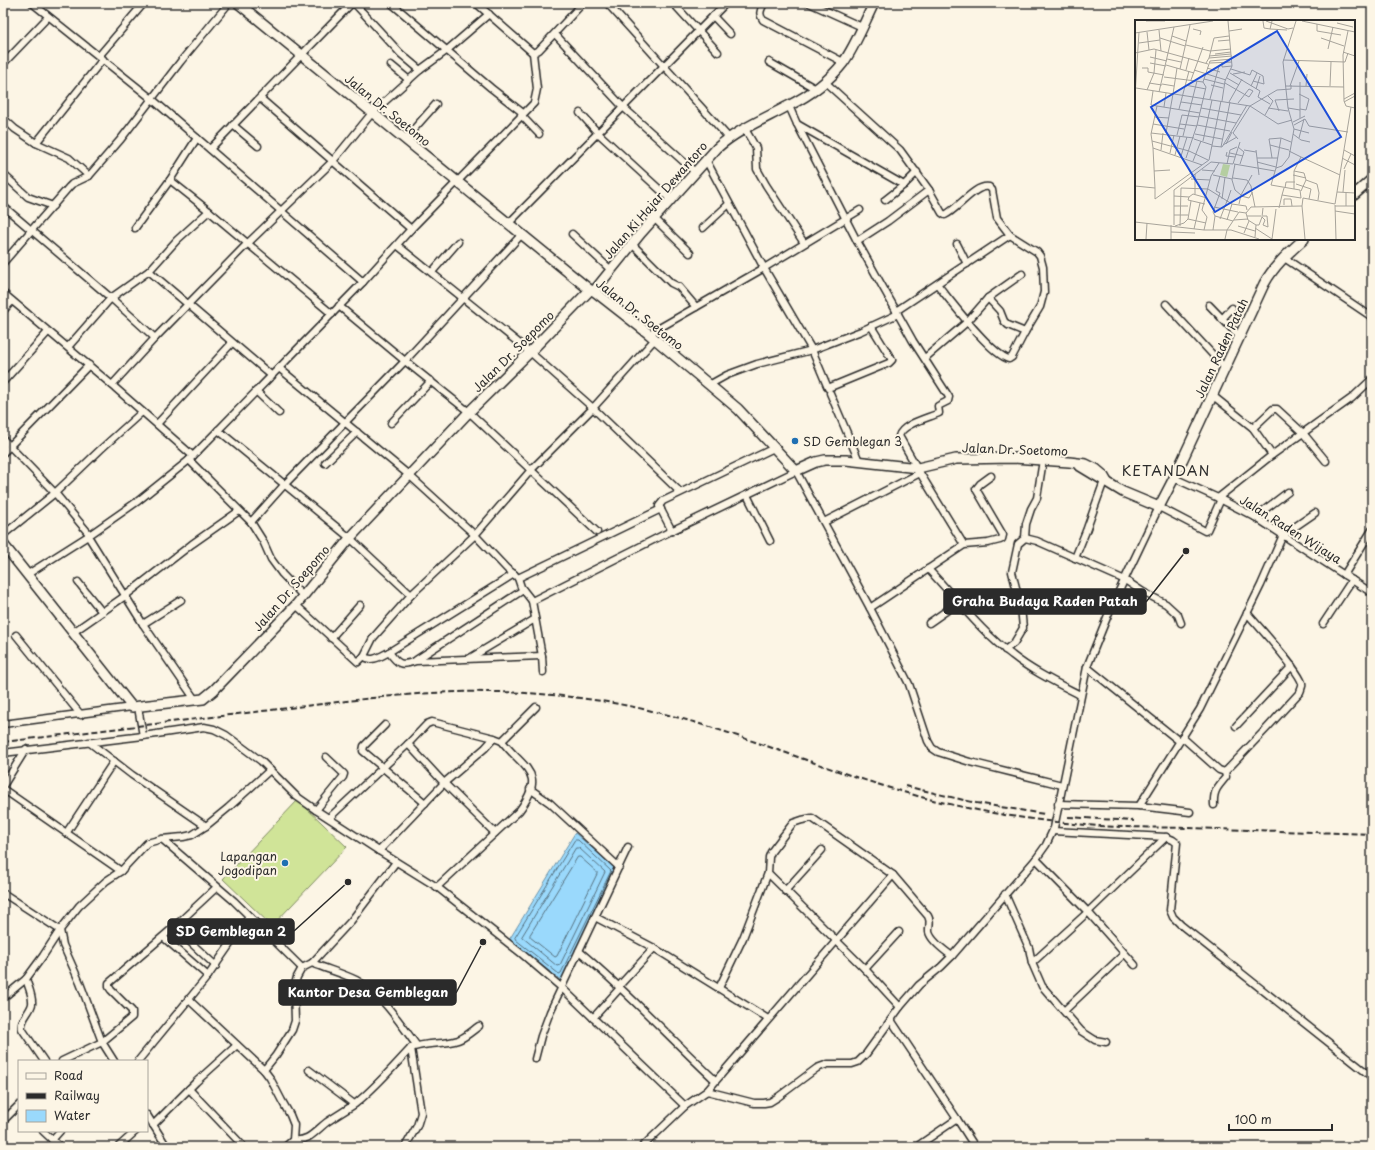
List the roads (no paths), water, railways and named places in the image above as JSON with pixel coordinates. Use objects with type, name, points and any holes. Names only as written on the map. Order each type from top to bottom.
[{"type":"street","points":[[32,3],[152,99],[363,282]]},
{"type":"street","points":[[36,143],[144,3]]},
{"type":"street","points":[[3,263],[72,184],[89,176],[121,139],[229,3]]},
{"type":"street","name":"Jalan Dr. Soetomo","points":[[238,3],[457,182],[652,337],[745,416],[796,471],[821,460],[833,459],[859,461],[919,471],[944,461],[956,459],[1014,458],[1086,464],[1096,469],[1103,475],[1106,481],[1133,496],[1160,507]]},
{"type":"street","points":[[210,149],[353,3],[401,54],[420,70]]},
{"type":"street","points":[[391,3],[522,114],[540,134]]},
{"type":"street","points":[[28,574],[89,535],[138,501],[191,458],[363,282],[411,229],[534,103],[537,89],[533,53],[476,3]]},
{"type":"street","points":[[533,53],[539,50],[584,3]]},
{"type":"street","points":[[607,3],[729,138]]},
{"type":"street","points":[[673,3],[718,52]]},
{"type":"street","points":[[509,223],[726,3]]},
{"type":"street","points":[[764,3],[760,11],[760,16],[763,20],[843,62]]},
{"type":"street","points":[[809,3],[862,27]]},
{"type":"street","name":"Jalan Ki Hajar Dewantoro","points":[[592,290],[611,270],[670,199],[717,148],[729,138],[789,106],[816,89],[843,62],[873,4]]},
{"type":"street","points":[[112,385],[155,338],[248,243],[333,161],[372,113],[420,70],[489,14]]},
{"type":"street","points":[[713,16],[730,34]]},
{"type":"street","points":[[5,62],[48,17]]},
{"type":"street","points":[[555,34],[623,107],[695,172]]},
{"type":"street","points":[[3,53],[5,62]]},
{"type":"street","points":[[769,62],[816,89]]},
{"type":"street","points":[[391,66],[409,80]]},
{"type":"street","points":[[824,81],[900,150],[917,172],[942,213],[945,215],[983,187],[989,187],[992,190],[997,218],[1010,235],[1037,252],[1040,256],[1043,268],[1044,292],[1040,307],[1012,357],[1009,359],[1000,354],[967,322],[937,284]]},
{"type":"street","points":[[260,98],[411,229]]},
{"type":"street","points":[[405,139],[436,104]]},
{"type":"street","points":[[789,106],[857,241],[913,341],[947,392],[950,399],[938,406],[939,413],[913,424],[900,433],[900,439],[964,545]]},
{"type":"street","points":[[580,113],[598,133],[670,199]]},
{"type":"street","points":[[3,118],[15,129],[36,143],[69,158],[89,176]]},
{"type":"street","points":[[797,124],[904,185]]},
{"type":"street","points":[[233,125],[258,146]]},
{"type":"street","points":[[745,129],[756,148],[757,169],[804,243]]},
{"type":"street","points":[[135,228],[170,180],[197,138]]},
{"type":"street","points":[[706,160],[764,268],[812,350],[828,388],[889,363],[892,360],[871,326]]},
{"type":"street","points":[[885,200],[904,185],[917,172]]},
{"type":"street","points":[[3,174],[28,197],[53,206]]},
{"type":"street","points":[[1355,194],[1372,179]]},
{"type":"street","points":[[170,180],[332,314]]},
{"type":"street","points":[[857,241],[888,221],[929,190]]},
{"type":"street","points":[[703,228],[729,204]]},
{"type":"street","points":[[3,206],[111,298],[155,338]]},
{"type":"street","points":[[296,604],[358,662],[364,656],[373,638],[412,595],[476,535],[531,470],[593,408],[652,337],[696,307],[860,210]]},
{"type":"street","points":[[68,347],[111,298],[149,271],[177,240],[209,211]]},
{"type":"street","points":[[654,218],[690,252]]},
{"type":"street","points":[[251,522],[285,484],[405,361],[522,234]]},
{"type":"street","points":[[572,234],[611,270]]},
{"type":"street","points":[[709,385],[727,374],[757,364],[812,350],[871,326],[897,312],[1010,235]]},
{"type":"street","name":"Jalan Raden Patah","points":[[1160,507],[1264,284],[1283,257],[1303,240]]},
{"type":"street","points":[[432,272],[458,242]]},
{"type":"street","points":[[632,244],[671,283],[679,288],[696,307]]},
{"type":"street","points":[[957,244],[967,264]]},
{"type":"street","points":[[397,245],[530,352],[593,408],[680,492]]},
{"type":"street","points":[[1283,257],[1372,317]]},
{"type":"street","points":[[149,271],[272,376]]},
{"type":"street","points":[[925,358],[967,322],[988,298],[1022,274]]},
{"type":"street","name":"Jalan Dr. Soepomo","points":[[135,707],[203,699],[214,690],[296,604],[350,538],[469,412],[592,290]]},
{"type":"street","points":[[3,293],[157,424],[191,458],[239,511],[251,522],[263,541],[271,559],[282,574],[303,596]]},
{"type":"street","points":[[988,298],[1000,311],[1004,321],[1008,325],[1025,332]]},
{"type":"street","points":[[3,311],[12,301]]},
{"type":"street","points":[[1166,304],[1225,368]]},
{"type":"street","points":[[1209,305],[1239,336]]},
{"type":"street","points":[[339,306],[469,412],[598,532]]},
{"type":"street","points":[[1222,319],[1232,308]]},
{"type":"street","points":[[3,382],[48,332]]},
{"type":"street","points":[[157,424],[232,342]]},
{"type":"street","points":[[3,453],[89,365]]},
{"type":"street","points":[[279,368],[410,476],[476,535],[507,569],[516,576],[523,590],[532,601],[542,656],[543,672]]},
{"type":"street","points":[[707,1091],[754,1102],[770,1102],[817,1068],[828,1064],[858,1062],[900,1007],[919,985],[952,956],[1036,859],[1053,832],[1086,668],[1110,610],[1160,507],[1205,531],[1207,530],[1219,499],[1272,455],[1352,398],[1372,379]]},
{"type":"street","points":[[391,423],[431,381]]},
{"type":"street","points":[[256,391],[279,413]]},
{"type":"street","points":[[830,393],[859,461]]},
{"type":"street","points":[[1212,395],[1253,428],[1272,455]]},
{"type":"street","points":[[1253,428],[1273,410],[1277,409],[1303,433],[1326,461]]},
{"type":"street","points":[[3,535],[55,493],[100,449],[142,412]]},
{"type":"street","points":[[218,430],[350,538],[412,595]]},
{"type":"street","points":[[325,463],[357,432]]},
{"type":"street","points":[[3,439],[55,493],[89,535],[143,624],[196,700]]},
{"type":"street","points":[[672,531],[659,505],[663,501],[774,448]]},
{"type":"street","points":[[1005,650],[1014,643],[1023,628],[1021,607],[1012,572],[1018,544],[1025,538],[1027,520],[1037,498],[1043,460]]},
{"type":"street","points":[[532,601],[796,471],[909,684],[928,741],[932,748],[938,752],[970,762],[1062,785]]},
{"type":"street","points":[[824,522],[919,471]]},
{"type":"street","points":[[870,608],[964,545],[1000,540],[1003,537],[976,489],[976,486],[991,476]]},
{"type":"street","name":"Jalan Raden Wijaya","points":[[1174,478],[1255,517],[1372,593]]},
{"type":"street","points":[[1075,558],[1106,481]]},
{"type":"street","points":[[1255,517],[1288,492]]},
{"type":"street","points":[[747,494],[770,541]]},
{"type":"street","points":[[364,656],[366,659],[374,659],[389,652],[516,576],[661,509]]},
{"type":"street","points":[[72,633],[125,596],[192,544],[239,511]]},
{"type":"street","points":[[1139,806],[1200,708],[1283,536],[1315,513]]},
{"type":"street","points":[[1344,575],[1372,530]]},
{"type":"street","points":[[1025,538],[1037,541],[1125,580],[1143,592],[1166,604],[1178,615],[1182,623]]},
{"type":"street","points":[[3,544],[28,574],[72,633],[135,707],[143,736]]},
{"type":"street","points":[[928,570],[989,635],[1013,657],[1080,695]]},
{"type":"street","points":[[1323,624],[1352,580]]},
{"type":"street","points":[[78,582],[102,612]]},
{"type":"street","points":[[416,661],[523,590]]},
{"type":"street","points":[[143,624],[181,600]]},
{"type":"street","points":[[928,623],[959,602]]},
{"type":"street","points":[[331,638],[360,605]]},
{"type":"street","points":[[1214,805],[1215,790],[1226,776],[1225,772],[1300,692],[1302,682],[1292,666],[1247,613]]},
{"type":"street","points":[[468,659],[536,619]]},
{"type":"street","points":[[16,635],[81,715]]},
{"type":"street","points":[[389,652],[394,660],[400,664],[416,661],[542,656]]},
{"type":"street","points":[[1236,726],[1292,666]]},
{"type":"street","points":[[1086,668],[1219,770],[1225,772]]},
{"type":"street","points":[[3,724],[135,707]]},
{"type":"street","points":[[502,741],[536,707]]},
{"type":"street","points":[[330,818],[427,724],[432,722],[502,741],[524,764],[531,774],[530,789],[525,802],[519,811],[437,887]]},
{"type":"street","points":[[385,725],[366,742],[362,749],[363,751],[425,803]]},
{"type":"street","points":[[3,752],[143,736],[204,727],[210,727],[226,735],[261,761],[291,792],[379,851],[437,887],[522,954],[562,988],[685,1106]]},
{"type":"street","points":[[379,851],[444,783],[485,748],[494,738]]},
{"type":"street","points":[[88,742],[206,826]]},
{"type":"street","points":[[408,744],[444,783],[495,833]]},
{"type":"street","points":[[3,786],[26,749]]},
{"type":"street","points":[[316,810],[344,774],[326,757]]},
{"type":"street","points":[[67,832],[114,761]]},
{"type":"street","points":[[3,989],[6,996],[26,979],[60,930],[79,906],[106,881],[121,871],[146,843],[183,838],[192,835],[206,826],[228,808],[270,770]]},
{"type":"street","points":[[3,789],[67,832],[121,871]]},
{"type":"street","points":[[530,789],[550,803],[618,867]]},
{"type":"street","points":[[1058,804],[1139,806],[1190,812]]},
{"type":"street","points":[[719,988],[743,938],[768,873],[769,857],[771,852],[793,823],[812,818],[893,875],[928,916],[930,920],[929,929],[931,936],[942,949],[952,956]]},
{"type":"street","points":[[1053,832],[1166,837],[1177,843],[1170,910],[1173,917],[1372,1077]]},
{"type":"street","points":[[1032,963],[1088,912],[1166,837]]},
{"type":"street","points":[[162,840],[217,887],[302,968]]},
{"type":"street","points":[[535,1059],[541,1036],[550,1012],[628,847]]},
{"type":"street","points":[[785,891],[822,850]]},
{"type":"street","points":[[1036,859],[1088,912],[1135,965]]},
{"type":"street","points":[[264,1070],[276,1055],[292,1030],[295,1021],[294,988],[297,977],[302,968],[312,963],[351,921],[396,862]]},
{"type":"street","points":[[768,873],[865,969],[900,1007]]},
{"type":"street","points":[[642,1147],[685,1106],[707,1091],[893,875]]},
{"type":"street","points":[[64,1060],[102,1042],[129,1020],[133,1014],[132,1011],[111,990],[109,987],[110,983],[217,887]]},
{"type":"street","points":[[3,893],[60,930],[62,945],[80,983],[102,1042],[113,1060]]},
{"type":"street","points":[[1005,894],[1029,948],[1032,963],[1042,986],[1081,1031],[1095,1040],[1106,1042]]},
{"type":"street","points":[[139,1060],[216,966],[249,917]]},
{"type":"street","points":[[595,917],[654,948],[768,1019]]},
{"type":"street","points":[[174,927],[216,966]]},
{"type":"street","points":[[865,969],[899,932]]},
{"type":"street","points":[[163,937],[208,976]]},
{"type":"street","points":[[593,1018],[654,948]]},
{"type":"street","points":[[579,951],[619,987],[715,1080]]},
{"type":"street","points":[[1064,1011],[1124,954]]},
{"type":"street","points":[[312,963],[356,980],[370,990],[392,1012],[414,1047],[421,1113],[417,1126],[405,1147]]},
{"type":"street","points":[[26,979],[32,1004],[21,1025],[22,1029],[43,1060]]},
{"type":"street","points":[[188,999],[264,1070],[270,1078],[294,1125],[293,1140],[287,1146]]},
{"type":"street","points":[[891,1020],[975,1147]]},
{"type":"street","points":[[293,1140],[302,1140],[314,1134],[326,1123],[354,1104],[376,1085],[414,1047],[440,1044],[457,1040],[479,1026]]},
{"type":"street","points":[[167,1147],[149,1120],[189,1089],[237,1045]]},
{"type":"street","points":[[309,1070],[354,1104]]},
{"type":"street","points":[[189,1089],[244,1147]]},
{"type":"street","points":[[3,1121],[18,1108]]},
{"type":"street","points":[[916,1147],[957,1119]]},
{"type":"street","points":[[44,1132],[60,1147]]},
{"type":"street","points":[[52,1140],[59,1132]]},
{"type":"street","points":[[118,1147],[135,1132]]},
{"type":"water","points":[[575,833],[616,869],[562,981],[509,940]]},
{"type":"railway","points":[[3,742],[387,697],[430,693],[512,692],[584,698],[654,711],[711,727],[884,786],[970,809],[1003,815],[1053,822],[1098,826],[1372,834]]},
{"type":"railway","points":[[905,786],[976,803],[1044,814]]},
{"type":"railway","points":[[1068,817],[1134,821]]},
{"type":"place","name":"SD Gemblegan 3","points":[[795,441]]},
{"type":"place","name":"Graha Budaya Raden Patah","points":[[1186,551]]},
{"type":"place","name":"Lapangan Jogodipan","points":[[285,863]]},
{"type":"place","name":"SD Gemblegan 2","points":[[348,882]]},
{"type":"place","name":"Kantor Desa Gemblegan","points":[[483,942]]},
{"type":"district","name":"KETANDAN","points":[[1166,470]]}]
